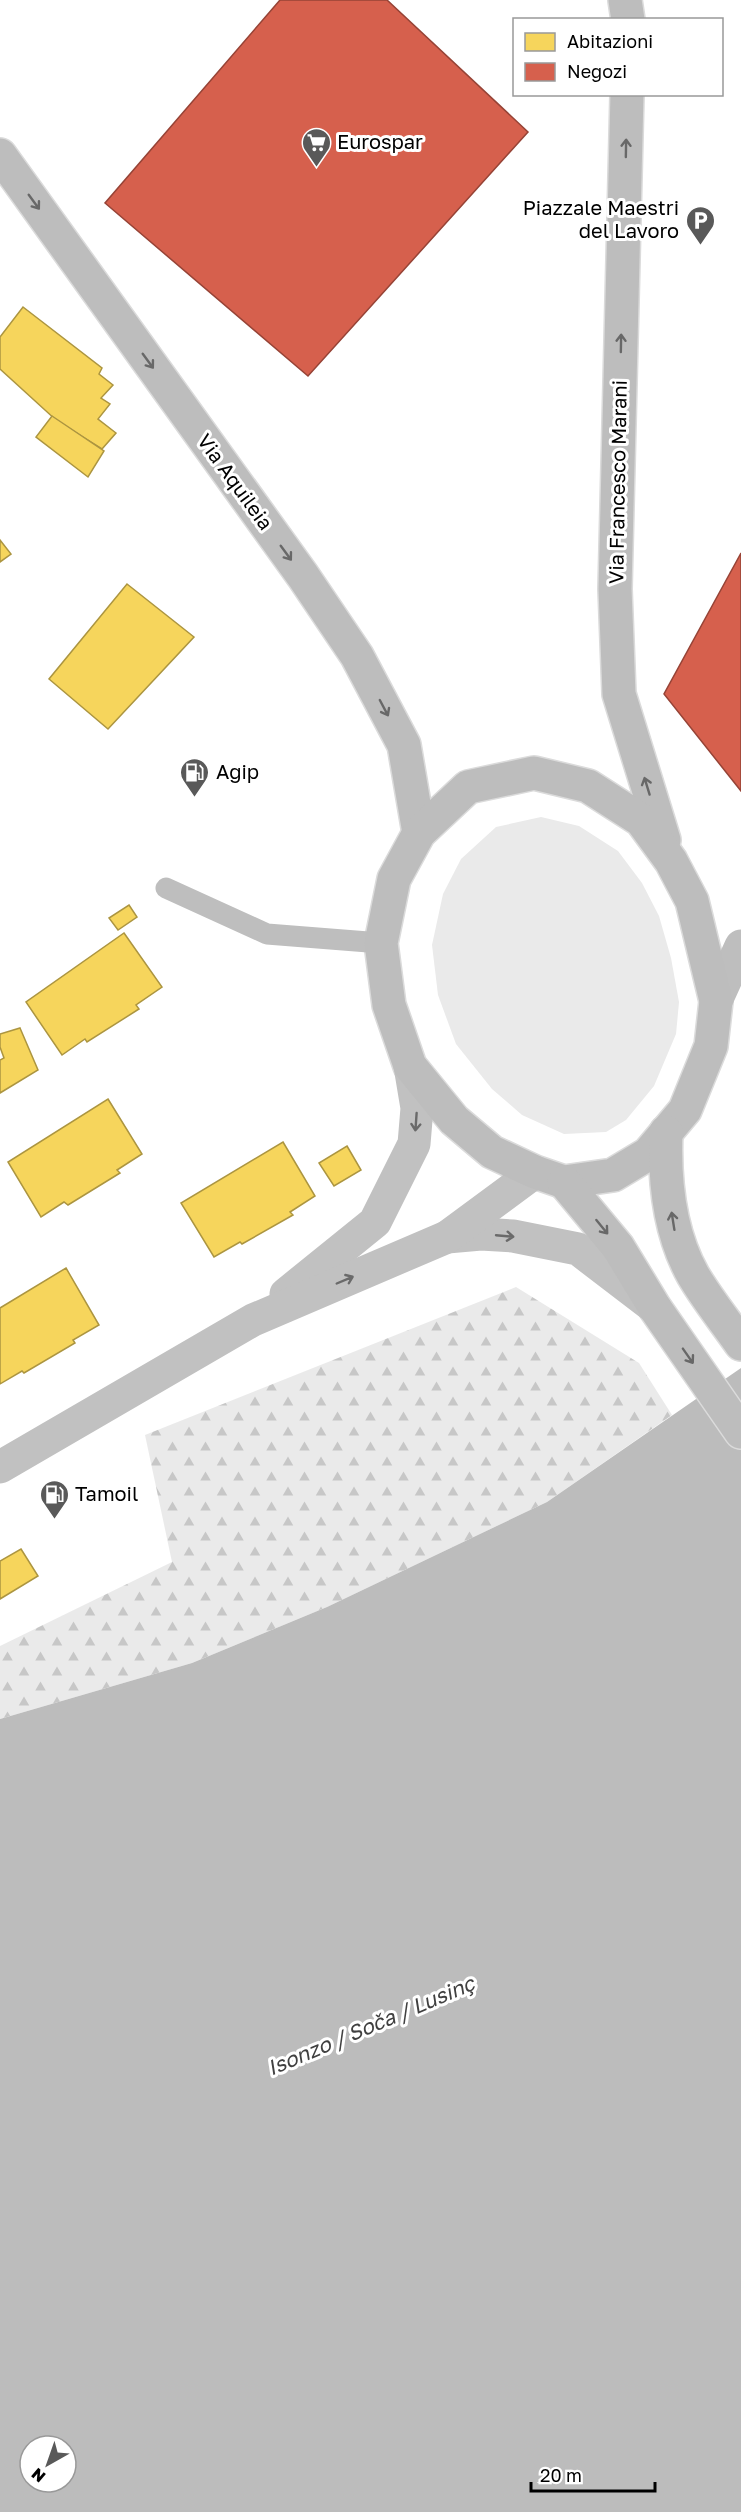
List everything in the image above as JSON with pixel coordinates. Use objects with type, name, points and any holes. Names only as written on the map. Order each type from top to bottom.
[{"type":"main road","points":[[625,0],[628,18]]},
{"type":"main road","name":"Via Francesco Marani","points":[[627,96],[615,589],[619,694],[671,861]]},
{"type":"main road","name":"Via Aquileia","points":[[0,155],[303,576],[357,656],[404,745],[419,833]]},
{"type":"main road","points":[[0,1467],[253,1320],[447,1237],[550,1177],[613,1174],[648,1154],[685,1110],[711,1046],[716,1000],[693,901],[671,861],[641,820],[588,786],[534,773],[468,787],[419,833],[394,879],[381,943],[389,1005],[410,1066],[417,1108],[414,1144],[375,1222],[253,1320]]},
{"type":"main road","points":[[410,1066],[454,1120],[492,1152],[550,1177],[618,1247],[655,1308],[741,1432]]},
{"type":"main road","points":[[666,1131],[665,1173],[676,1239],[693,1275],[741,1344]]},
{"type":"main road","points":[[447,1237],[481,1234],[513,1236],[578,1249],[655,1308]]},
{"type":"street","points":[[716,1000],[741,946]]},
{"type":"lane","points":[[166,888],[267,934],[381,943]]},
{"type":"green space","points":[[541,817],[579,826],[618,851],[642,883],[659,916],[671,958],[679,1002],[676,1034],[654,1086],[626,1120],[606,1132],[564,1134],[522,1115],[492,1089],[456,1044],[438,995],[432,945],[443,894],[461,859],[496,827]]},
{"type":"green space","points":[[516,1287],[639,1363],[672,1415],[547,1502],[327,1607],[192,1663],[0,1719],[0,1646],[172,1562],[145,1435]]},
{"type":"water","name":"Isonzo / Soča / Lusinç","points":[[741,1368],[741,2512],[0,2512],[0,1719],[192,1663],[327,1607],[547,1502]]},
{"type":"building: Abitazioni","points":[[23,307],[102,368],[99,374],[113,385],[101,398],[110,404],[98,419],[116,433],[102,449],[57,421],[0,369],[0,337]]},
{"type":"building: Abitazioni","points":[[52,416],[104,451],[88,477],[36,437]]},
{"type":"building: Abitazioni","points":[[0,540],[11,554],[0,562]]},
{"type":"building: Abitazioni","points":[[127,584],[194,637],[108,729],[49,679]]},
{"type":"building: Abitazioni","points":[[129,905],[137,917],[118,930],[109,918]]},
{"type":"building: Abitazioni","points":[[124,933],[162,987],[136,1005],[139,1009],[87,1042],[85,1039],[62,1055],[26,1002]]},
{"type":"building: Abitazioni","points":[[20,1028],[38,1070],[0,1093],[0,1060],[4,1058],[0,1047],[0,1034]]},
{"type":"building: Abitazioni","points":[[108,1099],[142,1154],[117,1170],[120,1173],[68,1205],[64,1202],[41,1217],[8,1162]]},
{"type":"building: Abitazioni","points":[[283,1142],[315,1196],[290,1212],[293,1215],[214,1257],[181,1203]]},
{"type":"building: Abitazioni","points":[[347,1146],[361,1170],[334,1186],[319,1163]]},
{"type":"building: Abitazioni","points":[[66,1268],[99,1325],[73,1340],[75,1343],[24,1373],[22,1371],[0,1384],[0,1308]]},
{"type":"building: Abitazioni","points":[[21,1549],[38,1576],[0,1599],[0,1561]]},
{"type":"building: Negozi","name":"Eurospar","points":[[280,0],[387,0],[528,132],[308,376],[105,203]]},
{"type":"building: Negozi","points":[[741,553],[741,791],[664,694]]},
{"type":"place","name":"Eurospar","points":[[316,168]]},
{"type":"place","name":"Piazzale Maestri del Lavoro","points":[[700,246]]},
{"type":"place","name":"Agip","points":[[195,798]]},
{"type":"place","name":"Tamoil","points":[[54,1520]]}]
